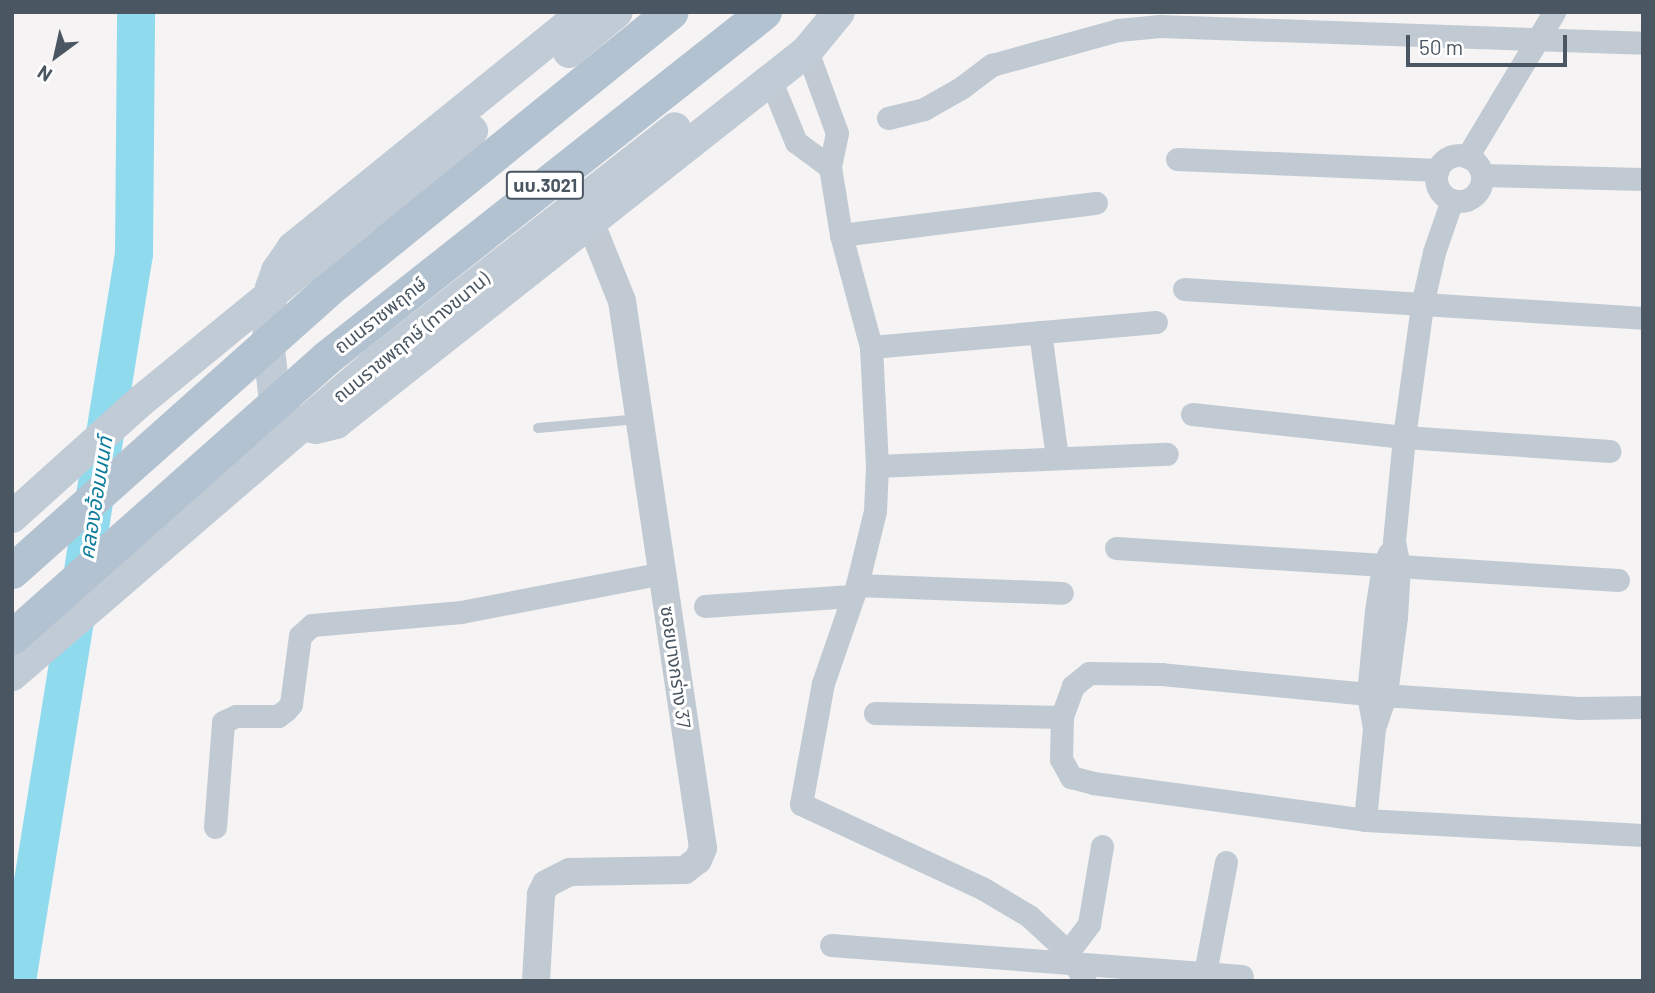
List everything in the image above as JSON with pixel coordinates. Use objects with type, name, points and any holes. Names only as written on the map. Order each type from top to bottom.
[{"type":"main road","points":[[12,517],[142,400],[617,12]]},
{"type":"main road","name":"นบ.3021","points":[[12,571],[327,289],[670,12]]},
{"type":"main road","name":"ถนนราชพฤกษ์","points":[[12,637],[326,358],[764,12]]},
{"type":"main road","name":"ถนนราชพฤกษ์ (ทางขนาน)","points":[[12,676],[382,359],[822,12]]},
{"type":"main road","points":[[570,16],[293,248],[277,271],[271,288],[270,366],[274,393],[283,413],[296,424],[316,428],[337,423],[807,51],[839,12]]},
{"type":"street","points":[[1554,12],[1534,42],[1474,166],[1475,195],[1463,201],[1452,200],[1438,188],[1438,170],[1448,158],[1474,166],[1643,179]]},
{"type":"street","points":[[888,118],[924,109],[961,88],[992,65],[1118,30],[1160,26],[1534,42],[1643,43]]},
{"type":"street","points":[[807,51],[837,133],[830,167],[841,236],[871,346],[877,466],[875,511],[855,591],[823,683],[801,804],[982,888],[1029,916],[1076,965]]},
{"type":"street","points":[[770,79],[796,142],[830,167]]},
{"type":"street","points":[[1177,159],[1438,170]]},
{"type":"street","points":[[1365,820],[1404,437],[1423,305],[1434,252],[1452,200]]},
{"type":"street","points":[[841,236],[1096,203]]},
{"type":"street","name":"ซอยบางกร่าง 37","points":[[536,981],[541,894],[546,884],[570,872],[685,870],[698,860],[703,848],[622,301],[591,224]]},
{"type":"street","points":[[1184,289],[1643,318]]},
{"type":"street","points":[[871,346],[1156,321]]},
{"type":"street","points":[[1040,332],[1057,458]]},
{"type":"street","points":[[1192,414],[1404,437],[1610,451]]},
{"type":"street","points":[[877,466],[1167,454]]},
{"type":"street","points":[[1116,548],[1618,580]]},
{"type":"street","points":[[215,827],[223,722],[236,716],[278,716],[286,710],[291,704],[300,636],[312,625],[461,612],[663,573]]},
{"type":"street","points":[[705,606],[855,591],[1062,593]]},
{"type":"street","points":[[1643,706],[1578,708],[1377,694],[1162,674],[1089,673],[1073,686],[1062,717],[1061,759],[1064,770],[1080,780],[1365,820],[1643,835]]},
{"type":"street","points":[[875,713],[1062,717]]},
{"type":"street","points":[[1076,965],[1089,924],[1102,846]]},
{"type":"street","points":[[1205,973],[1226,862]]},
{"type":"street","points":[[831,945],[1242,976]]},
{"type":"lane","points":[[538,428],[641,419]]},
{"type":"waterway","name":"คลองอ้อมนนท์","points":[[17,981],[134,254],[136,12]]}]
